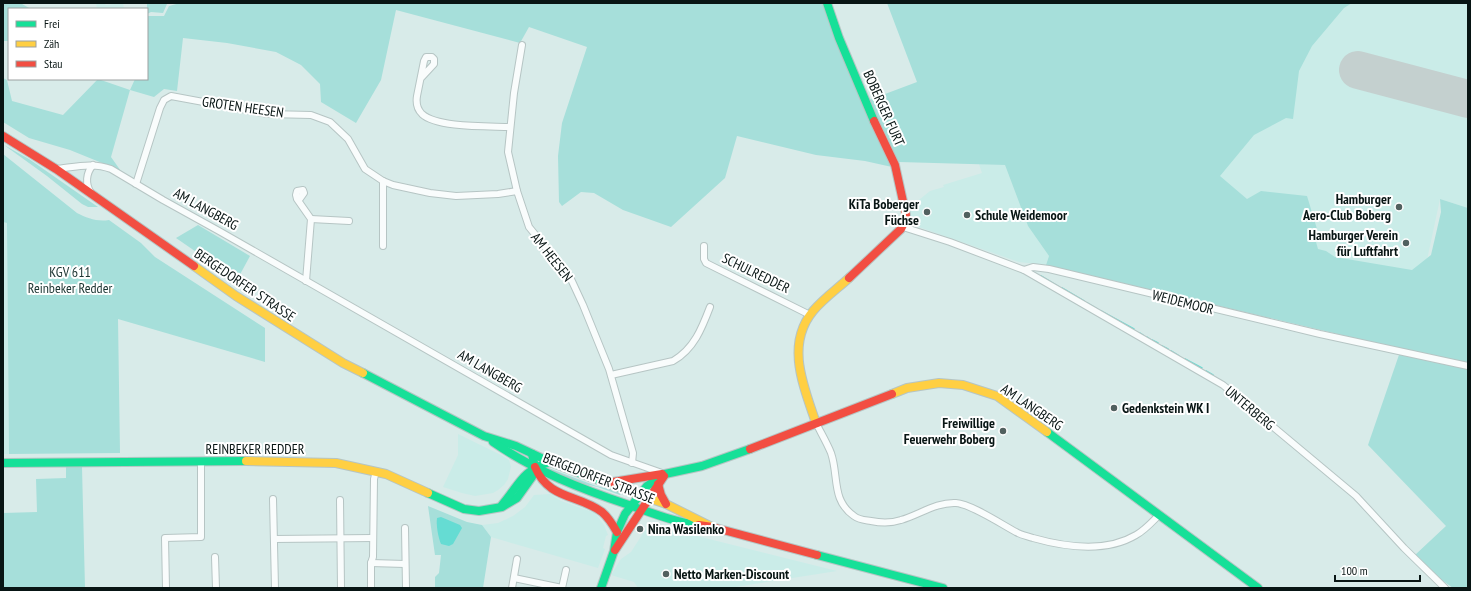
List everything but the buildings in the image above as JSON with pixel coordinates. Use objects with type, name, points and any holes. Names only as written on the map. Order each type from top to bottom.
[{"type":"main road","name":"BOBERGER FURT","points":[[827,3],[839,38],[895,165],[906,215],[903,227]]},
{"type":"main road","name":"BERGEDORFER STRASSE","points":[[3,136],[56,169],[236,296],[306,341],[343,363],[484,436],[509,453],[535,467],[582,489],[680,523],[712,527],[943,588]]},
{"type":"main road","points":[[816,423],[800,375],[798,361],[798,347],[804,323],[810,315],[903,227]]},
{"type":"main road","name":"AM LANGBERG","points":[[614,551],[617,532],[625,514],[647,486],[665,474],[715,462],[907,388],[939,383],[963,385],[997,396],[1258,588]]},
{"type":"main road","name":"BERGEDORFER STRASSE","points":[[484,436],[516,446],[550,462],[666,504],[712,527]]},
{"type":"main road","points":[[532,454],[535,467],[542,480],[555,491],[592,505],[600,510],[612,523],[617,532]]},
{"type":"main road","name":"REINBEKER REDDER","points":[[3,463],[326,462],[376,471],[399,479],[469,510],[479,511],[497,508],[505,502],[525,473],[535,467],[550,462]]},
{"type":"main road","points":[[607,483],[665,474]]},
{"type":"main road","points":[[601,588],[614,551],[665,474]]},
{"type":"main road","points":[[658,484],[661,495],[666,504]]},
{"type":"street","name":"AM HEESEN","points":[[522,45],[510,127],[508,152],[517,192],[529,227],[574,284],[604,355],[611,376],[632,453],[632,463]]},
{"type":"street","points":[[421,78],[416,101],[422,114],[436,120],[473,127],[510,127]]},
{"type":"street","name":"GROTEN HEESEN","points":[[136,184],[160,108],[164,100],[171,96],[268,114],[311,115],[330,122],[348,139],[366,169],[383,181],[393,185],[430,193],[456,196],[517,192]]},
{"type":"street","points":[[92,194],[88,189],[87,177],[88,171],[93,165]]},
{"type":"street","name":"AM LANGBERG","points":[[56,169],[93,165],[111,169],[611,455],[665,474]]},
{"type":"street","points":[[383,181],[383,246]]},
{"type":"street","points":[[299,200],[311,219],[306,281]]},
{"type":"street","points":[[311,219],[349,220]]},
{"type":"street","name":"WEIDEMOOR","points":[[903,227],[950,242],[1024,270],[1033,267],[1048,269],[1320,334],[1468,366]]},
{"type":"street","name":"SCHULREDDER","points":[[704,246],[704,259],[706,263],[810,315]]},
{"type":"street","name":"UNTERBERG","points":[[1024,270],[1223,385],[1356,496],[1404,548],[1445,588]]},
{"type":"street","points":[[611,376],[673,361],[682,356],[692,346],[706,318],[710,306]]},
{"type":"street","points":[[816,423],[831,453],[839,498],[845,509],[855,517],[863,520],[882,523],[900,521],[935,507],[957,503],[968,506],[1018,533],[1054,544],[1084,546],[1104,545],[1128,539],[1145,529],[1159,514]]},
{"type":"street","points":[[166,588],[165,538],[201,537],[201,462]]},
{"type":"street","points":[[371,588],[374,479],[376,471]]},
{"type":"street","points":[[273,499],[275,588]]},
{"type":"street","points":[[340,500],[341,588]]},
{"type":"street","points":[[405,528],[406,588]]},
{"type":"street","points":[[274,539],[373,538]]},
{"type":"street","points":[[215,557],[216,588]]},
{"type":"street","points":[[512,588],[517,559]]},
{"type":"street","points":[[371,564],[405,564]]},
{"type":"street","points":[[514,578],[562,588],[566,570]]},
{"type":"shaded area","points":[[96,3],[104,3],[106,5],[123,3],[124,8],[97,8]]},
{"type":"shaded area","points":[[1282,3],[1468,3],[1468,208],[1440,199],[1424,274],[1335,258],[1318,251],[1211,186]]},
{"type":"shaded area","name":"Schule Weidemoor","points":[[979,164],[1005,165],[1028,226],[1049,256],[1046,265],[1019,262],[913,225],[911,223],[909,208],[930,191],[944,187],[943,185],[982,173]]},
{"type":"shaded area","points":[[3,222],[7,223],[9,454],[3,454]]},
{"type":"shaded area","points":[[458,434],[509,460],[511,467],[508,479],[498,490],[493,493],[475,496],[443,487],[458,455]]},
{"type":"shaded area","points":[[550,494],[561,501],[595,513],[604,525],[608,535],[606,536],[603,548],[605,549],[598,568],[491,537],[482,525],[498,523],[513,516],[525,507],[534,495]]},
{"type":"shaded area","points":[[649,524],[837,571],[729,588],[638,588],[634,582],[611,575],[621,559],[631,552]]},
{"type":"green space","points":[[3,3],[22,4],[29,8],[8,8],[8,41],[3,41]]},
{"type":"green space","points":[[147,3],[172,3],[167,4],[163,13],[151,12],[148,14]]},
{"type":"green space","points":[[180,3],[824,3],[892,167],[865,161],[816,155],[737,136],[725,178],[671,227],[623,210],[594,193],[581,192],[562,206],[559,202],[558,156],[562,123],[587,47],[529,27],[520,43],[396,10],[381,80],[356,123],[321,102],[320,84],[301,65],[276,52],[227,43],[183,38],[177,91],[164,89],[154,97],[130,90],[135,80],[148,80],[148,16],[164,16],[169,6]]},
{"type":"green space","points":[[887,3],[1352,3],[1344,8],[1312,46],[1299,71],[1293,119],[1286,118],[1254,135],[1220,176],[1247,199],[1261,191],[1307,196],[1317,229],[1316,242],[1318,249],[1326,251],[1335,257],[1412,270],[1431,255],[1441,212],[1440,199],[1468,208],[1468,588],[1453,588],[1439,578],[1415,555],[1446,526],[1368,445],[1401,349],[1046,265],[1049,256],[1028,226],[1005,165],[899,162],[880,128],[869,100],[917,82]]},
{"type":"green space","points":[[3,78],[7,80],[12,101],[63,115],[97,80],[130,90],[111,157],[123,174],[102,163],[70,150],[29,138],[3,122]]},
{"type":"green space","points":[[4,145],[29,159],[98,207],[88,207],[82,204],[47,176]]},
{"type":"green space","name":"KGV 611 Reinbeker Redder","points":[[3,154],[77,213],[92,219],[109,220],[141,243],[155,257],[265,328],[265,362],[118,319],[120,453],[9,454],[7,223],[3,222]]},
{"type":"green space","points":[[198,225],[250,256],[237,280],[176,238]]},
{"type":"green space","points":[[66,467],[82,467],[85,588],[3,588],[3,513],[37,512],[36,479],[66,478]]},
{"type":"green space","points":[[546,467],[596,486],[622,492],[620,495],[598,487],[575,482],[545,469]]},
{"type":"green space","points":[[428,506],[467,522],[482,525],[491,537],[483,588],[435,588],[435,577],[439,573],[441,555],[435,555]]},
{"type":"water","points":[[441,517],[460,525],[462,528],[453,544],[449,546],[441,544],[439,538],[437,518]]},
{"type":"waterway","points":[[1041,276],[1059,287]]},
{"type":"waterway","points":[[1062,288],[1084,301]]},
{"type":"waterway","points":[[1087,303],[1097,309]]},
{"type":"waterway","points":[[1101,311],[1134,329]]},
{"type":"waterway","points":[[1152,340],[1158,343]]},
{"type":"waterway","points":[[1162,346],[1168,349]]},
{"type":"waterway","points":[[1171,351],[1179,356]]},
{"type":"waterway","points":[[1185,359],[1202,368]]},
{"type":"waterway","points":[[1206,371],[1213,375]]},
{"type":"runway","points":[[1358,70],[1468,99]]},
{"type":"traffic: fast","points":[[827,3],[839,38],[874,121]]},
{"type":"traffic: fast","points":[[363,373],[484,436],[516,446],[550,462],[631,492]]},
{"type":"traffic: fast","points":[[1047,432],[1258,588]]},
{"type":"traffic: fast","points":[[493,442],[525,462],[576,486],[663,517],[699,525]]},
{"type":"traffic: fast","points":[[601,588],[614,551],[617,532],[625,514],[647,486],[665,474],[702,466],[750,449]]},
{"type":"traffic: fast","points":[[428,493],[464,509],[479,511],[502,507],[517,498],[532,477],[535,467],[532,454]]},
{"type":"traffic: fast","points":[[3,463],[246,461]]},
{"type":"traffic: fast","points":[[502,505],[527,474],[550,462]]},
{"type":"traffic: fast","points":[[817,555],[943,588]]},
{"type":"traffic: slow","points":[[194,266],[236,296],[343,363],[363,373]]},
{"type":"traffic: slow","points":[[816,423],[802,381],[798,352],[800,338],[805,324],[813,311],[849,278]]},
{"type":"traffic: slow","points":[[892,394],[907,388],[939,383],[963,385],[997,396],[1047,432]]},
{"type":"traffic: slow","points":[[246,461],[336,463],[386,474],[428,493]]},
{"type":"traffic: slow","points":[[631,492],[666,504],[712,527]]},
{"type":"traffic: jam","points":[[849,278],[901,229],[906,215],[895,165],[874,121]]},
{"type":"traffic: jam","points":[[3,136],[56,169],[194,266]]},
{"type":"traffic: jam","points":[[750,449],[892,394]]},
{"type":"traffic: jam","points":[[535,467],[541,478],[556,491],[593,506],[602,512],[609,519],[617,532]]},
{"type":"traffic: jam","points":[[607,483],[662,474]]},
{"type":"traffic: jam","points":[[615,550],[664,476]]},
{"type":"traffic: jam","points":[[658,484],[661,495],[666,504]]},
{"type":"traffic: jam","points":[[699,525],[712,527],[817,555]]},
{"type":"place","name":"Hamburger Aero-Club Boberg","points":[[1399,207]]},
{"type":"place","name":"KiTa Boberger Füchse","points":[[927,212]]},
{"type":"place","name":"Schule Weidemoor","points":[[967,215]]},
{"type":"place","name":"Hamburger Verein für Luftfahrt","points":[[1406,243]]},
{"type":"place","name":"Gedenkstein WK I","points":[[1114,408]]},
{"type":"place","name":"Freiwillige Feuerwehr Boberg","points":[[1003,431]]},
{"type":"place","name":"Nina Wasilenko","points":[[640,529]]},
{"type":"place","name":"Netto Marken-Discount","points":[[666,574]]}]
